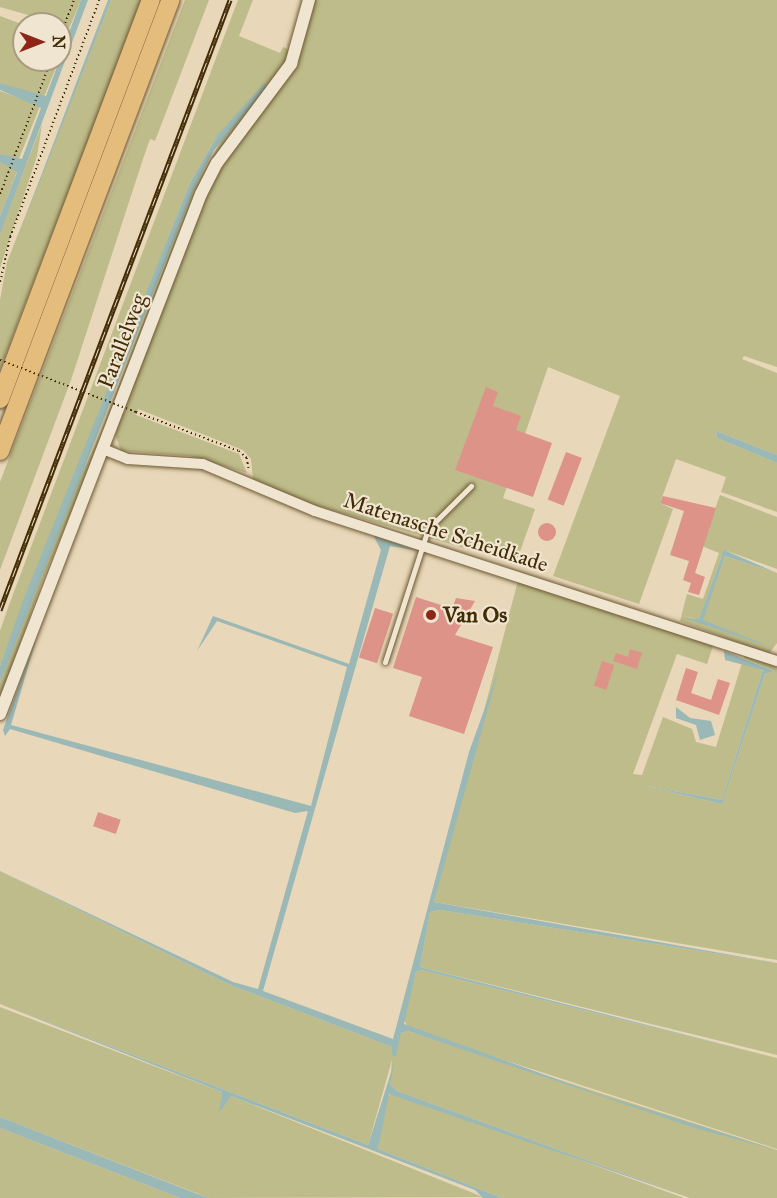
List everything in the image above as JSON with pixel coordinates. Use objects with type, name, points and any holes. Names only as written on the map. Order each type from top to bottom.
[{"type":"highway","points":[[0,399],[151,0]]},
{"type":"highway","points":[[0,451],[170,0]]},
{"type":"street","name":"Parallelweg","points":[[0,714],[34,614],[103,449],[201,194],[217,163],[291,64],[309,0]]},
{"type":"street","name":"Matenasche Scheidkade","points":[[103,449],[128,459],[188,460],[315,511],[422,542],[777,661]]},
{"type":"lane","points":[[385,662],[422,542],[471,486]]},
{"type":"path","points":[[0,282],[10,237],[99,0]]},
{"type":"path","points":[[0,194],[47,72]]},
{"type":"path","points":[[0,360],[244,454],[250,465],[247,482]]},
{"type":"shaded area","points":[[0,0],[81,0],[72,21],[72,12],[18,12],[0,7]]},
{"type":"shaded area","points":[[111,0],[142,0],[0,369],[0,300],[7,262]]},
{"type":"shaded area","points":[[185,0],[209,0],[155,141],[150,139],[71,380],[0,570],[0,482]]},
{"type":"shaded area","points":[[238,0],[253,0],[239,36],[280,53],[283,47],[292,51],[284,70],[228,140],[43,579],[0,700],[0,682],[60,521],[101,432],[196,184],[225,135],[217,136],[190,183],[0,666],[0,631],[9,605]]},
{"type":"shaded area","points":[[313,0],[777,0],[777,367],[744,356],[742,359],[777,373],[777,455],[716,431],[717,438],[777,463],[777,512],[721,492],[726,477],[676,459],[660,503],[673,509],[639,604],[553,576],[620,396],[548,367],[503,498],[535,509],[516,563],[304,502],[253,479],[251,459],[243,450],[138,409],[136,415],[239,454],[247,473],[190,456],[121,451],[115,434],[206,195],[231,150],[293,72]]},
{"type":"shaded area","points":[[0,16],[12,20],[12,72],[54,72],[44,97],[0,83]]},
{"type":"shaded area","points":[[0,91],[40,106],[18,161],[0,154]]},
{"type":"shaded area","points":[[42,124],[37,156],[0,268],[0,232]]},
{"type":"shaded area","points":[[0,162],[17,171],[0,216]]},
{"type":"shaded area","points":[[720,495],[777,517],[777,569],[727,551],[722,555],[699,620],[685,616],[773,648],[702,620],[725,556],[777,573],[777,643],[769,654],[680,621],[687,594],[703,599],[719,553],[702,546]]},
{"type":"shaded area","points":[[519,577],[714,643],[707,664],[677,654],[633,774],[642,775],[663,717],[692,729],[696,742],[716,747],[742,663],[763,670],[722,800],[641,785],[722,804],[765,674],[774,671],[744,658],[745,653],[777,665],[777,960],[434,902]]},
{"type":"shaded area","points":[[0,871],[228,984],[392,1047],[392,1055],[401,1033],[408,1031],[777,1150],[777,1198],[690,1198],[397,1091],[390,1084],[392,1060],[368,1145],[0,1004]]},
{"type":"shaded area","points":[[440,910],[777,963],[777,1055],[420,967],[430,912]]},
{"type":"shaded area","points":[[421,970],[777,1058],[777,1149],[409,1029],[404,1020],[416,972]]},
{"type":"shaded area","points":[[0,1007],[222,1092],[220,1113],[225,1097],[231,1096],[483,1197],[209,1198],[0,1117]]},
{"type":"shaded area","points":[[394,1093],[684,1198],[502,1198],[378,1149],[387,1096]]},
{"type":"shaded area","points":[[0,1128],[136,1181],[180,1198],[0,1198]]},
{"type":"water","points":[[81,0],[88,0],[72,43],[72,25]]},
{"type":"water","points":[[108,0],[111,0],[17,240],[75,86]]},
{"type":"water","points":[[55,72],[61,72],[0,234],[0,216],[17,172],[0,162],[0,154],[22,159],[41,108],[0,90],[0,83],[46,96]]},
{"type":"water","points":[[264,83],[268,86],[214,150],[196,184],[0,682],[0,666],[23,601],[190,183],[217,136]]},
{"type":"water","points":[[716,431],[777,455],[777,463],[717,438]]},
{"type":"water","points":[[373,535],[418,551],[390,546],[263,991],[393,1039],[469,752],[499,669],[434,902],[777,963],[440,910],[430,912],[420,967],[777,1058],[421,970],[416,972],[404,1024],[598,1094],[777,1150],[695,1128],[408,1031],[401,1033],[396,1056],[392,1055],[392,1047],[228,984],[0,871],[233,982],[258,989],[308,811],[295,813],[10,729],[5,736],[3,730],[38,633],[11,725],[311,806],[347,667],[217,621],[197,651],[213,616],[349,664],[381,550]]},
{"type":"water","points":[[724,550],[777,573],[725,556],[703,620],[774,648],[684,618],[699,619]]},
{"type":"water","points":[[724,651],[774,671],[765,674],[722,804],[641,785],[722,800],[763,670],[725,660]]},
{"type":"water","points":[[676,707],[690,718],[711,721],[715,735],[700,740],[696,725],[676,718]]},
{"type":"water","points":[[0,1004],[368,1145],[395,1060],[390,1084],[397,1091],[690,1198],[389,1094],[378,1149],[502,1198],[483,1198],[475,1190],[231,1096],[219,1113],[222,1092]]},
{"type":"water","points":[[0,1117],[209,1198],[180,1198],[0,1128]]},
{"type":"building","points":[[486,387],[498,392],[493,406],[521,416],[516,430],[552,443],[533,497],[455,470]]},
{"type":"building","points":[[566,452],[582,458],[564,506],[548,500]]},
{"type":"building","points":[[663,496],[716,508],[695,573],[705,577],[699,595],[688,592],[691,583],[683,580],[689,561],[670,555],[684,511],[660,503]]},
{"type":"building","points":[[543,523],[551,523],[556,528],[554,539],[543,541],[538,536],[538,528]]},
{"type":"building","points":[[416,597],[444,606],[453,606],[456,598],[475,601],[455,635],[493,647],[464,734],[409,716],[422,677],[393,668]]},
{"type":"building","points":[[375,608],[393,614],[377,663],[359,657]]},
{"type":"building","points":[[630,649],[642,653],[637,669],[613,661],[616,653],[628,657]]},
{"type":"building","points":[[602,661],[614,665],[606,690],[594,686]]},
{"type":"building","points":[[686,668],[698,672],[691,693],[711,700],[718,679],[730,683],[719,715],[676,700]]},
{"type":"building","points":[[98,812],[121,820],[116,834],[93,826]]},
{"type":"railway","points":[[0,610],[230,0]]},
{"type":"place","name":"Van Os","points":[[431,615]]}]
